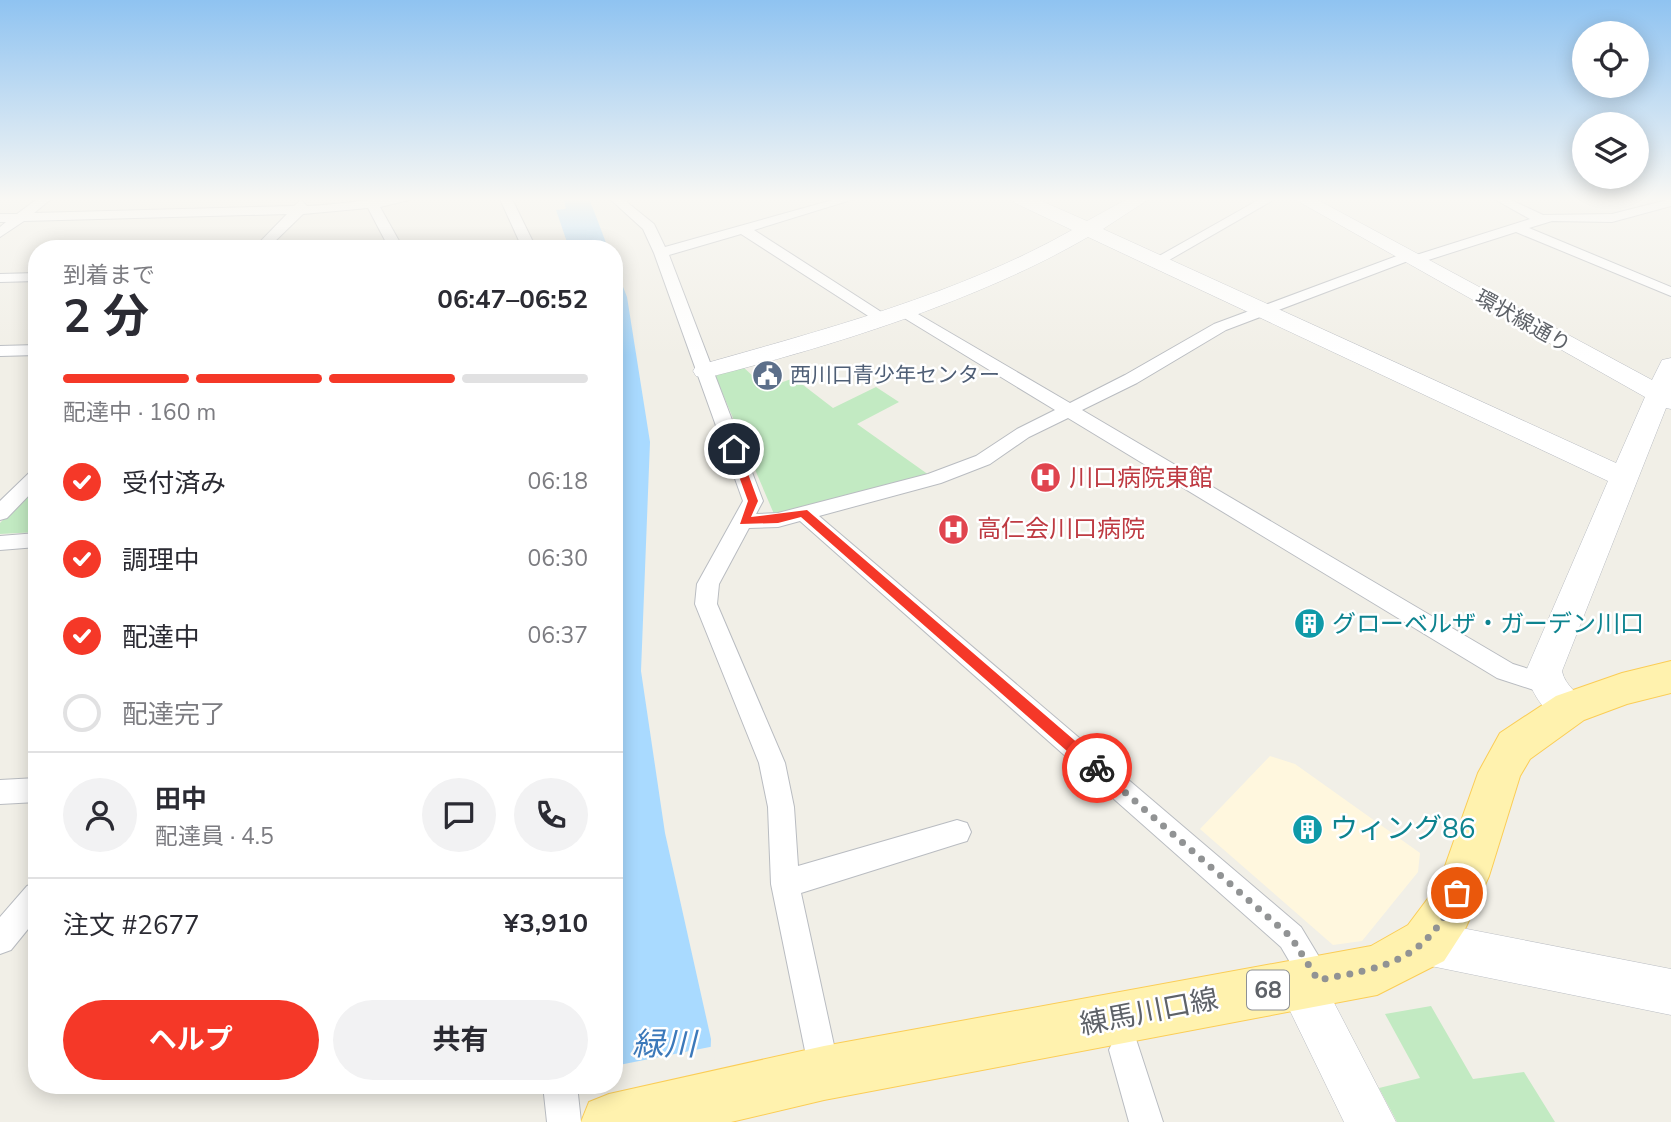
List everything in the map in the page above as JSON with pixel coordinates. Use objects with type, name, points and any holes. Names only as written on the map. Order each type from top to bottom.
[{"type":"main road","name":"練馬川口線","points":[[609,1122],[824,1073],[1377,970],[1426,943],[1449,910],[1465,876],[1500,773],[1515,746],[1558,696],[1622,689],[1670,677]]},
{"type":"street","points":[[667,251],[662,253],[753,501],[708,584],[706,604],[772,763],[781,807],[785,884],[824,1073]]},
{"type":"street","points":[[781,251],[1067,409],[1505,671],[1558,696]]},
{"type":"street","points":[[705,371],[829,336],[1031,260],[1046,251]]},
{"type":"street","points":[[1140,251],[1626,478]]},
{"type":"street","points":[[1159,260],[1175,251]]},
{"type":"street","name":"環状線通り","points":[[1398,251],[1665,398]]},
{"type":"street","points":[[744,521],[778,520],[934,479],[958,470],[983,460],[1023,433],[1130,379],[1220,327],[1434,251]]},
{"type":"street","points":[[1573,251],[1671,292]]},
{"type":"street","points":[[0,278],[28,277]]},
{"type":"street","points":[[0,351],[28,350]]},
{"type":"street","points":[[1558,696],[1544,671],[1626,478],[1665,398],[1671,365]]},
{"type":"street","points":[[0,513],[28,485]]},
{"type":"street","points":[[803,513],[1291,937],[1371,1122]]},
{"type":"street","points":[[0,543],[28,541]]},
{"type":"street","points":[[0,792],[28,790]]},
{"type":"street","points":[[785,884],[957,832]]},
{"type":"street","points":[[0,939],[28,906]]},
{"type":"street","points":[[1426,943],[1671,992]]},
{"type":"street","points":[[1125,1049],[1146,1122]]},
{"type":"street","points":[[562,1094],[564,1122]]},
{"type":"shaded area","name":"ウィング86","points":[[1270,756],[1295,764],[1420,853],[1418,872],[1362,941],[1333,945],[1200,829]]},
{"type":"green space","points":[[742,366],[766,388],[794,378],[833,408],[876,387],[899,402],[857,424],[929,475],[774,514],[715,376]]},
{"type":"green space","points":[[28,493],[28,532],[0,534],[0,523]]},
{"type":"green space","points":[[1431,1006],[1473,1079],[1524,1072],[1555,1122],[1397,1122],[1379,1088],[1420,1078],[1385,1014]]},
{"type":"water","name":"緑川","points":[[623,287],[627,297],[650,442],[641,671],[665,833],[711,1039],[708,1122],[615,1122],[615,1094],[623,1094]]},
{"type":"pier","points":[[715,1046],[712,1122],[612,1122],[613,1094],[623,1094],[623,1064]]},
{"type":"way so far","points":[[1097,768],[1291,937],[1318,980],[1377,970],[1426,943],[1449,910],[1457,893]]},
{"type":"place","name":"西川口青少年センター","points":[[767,375]]},
{"type":"place","name":"川口病院東館","points":[[1046,478]]},
{"type":"place","name":"高仁会川口病院","points":[[954,529]]},
{"type":"place","name":"グローベルザ・ガーデン川口","points":[[1309,624]]},
{"type":"place","name":"ウィング86","points":[[1307,829]]},
{"type":"route","points":[[734,449],[753,501],[744,521],[778,520],[803,513],[1097,768]]}]
